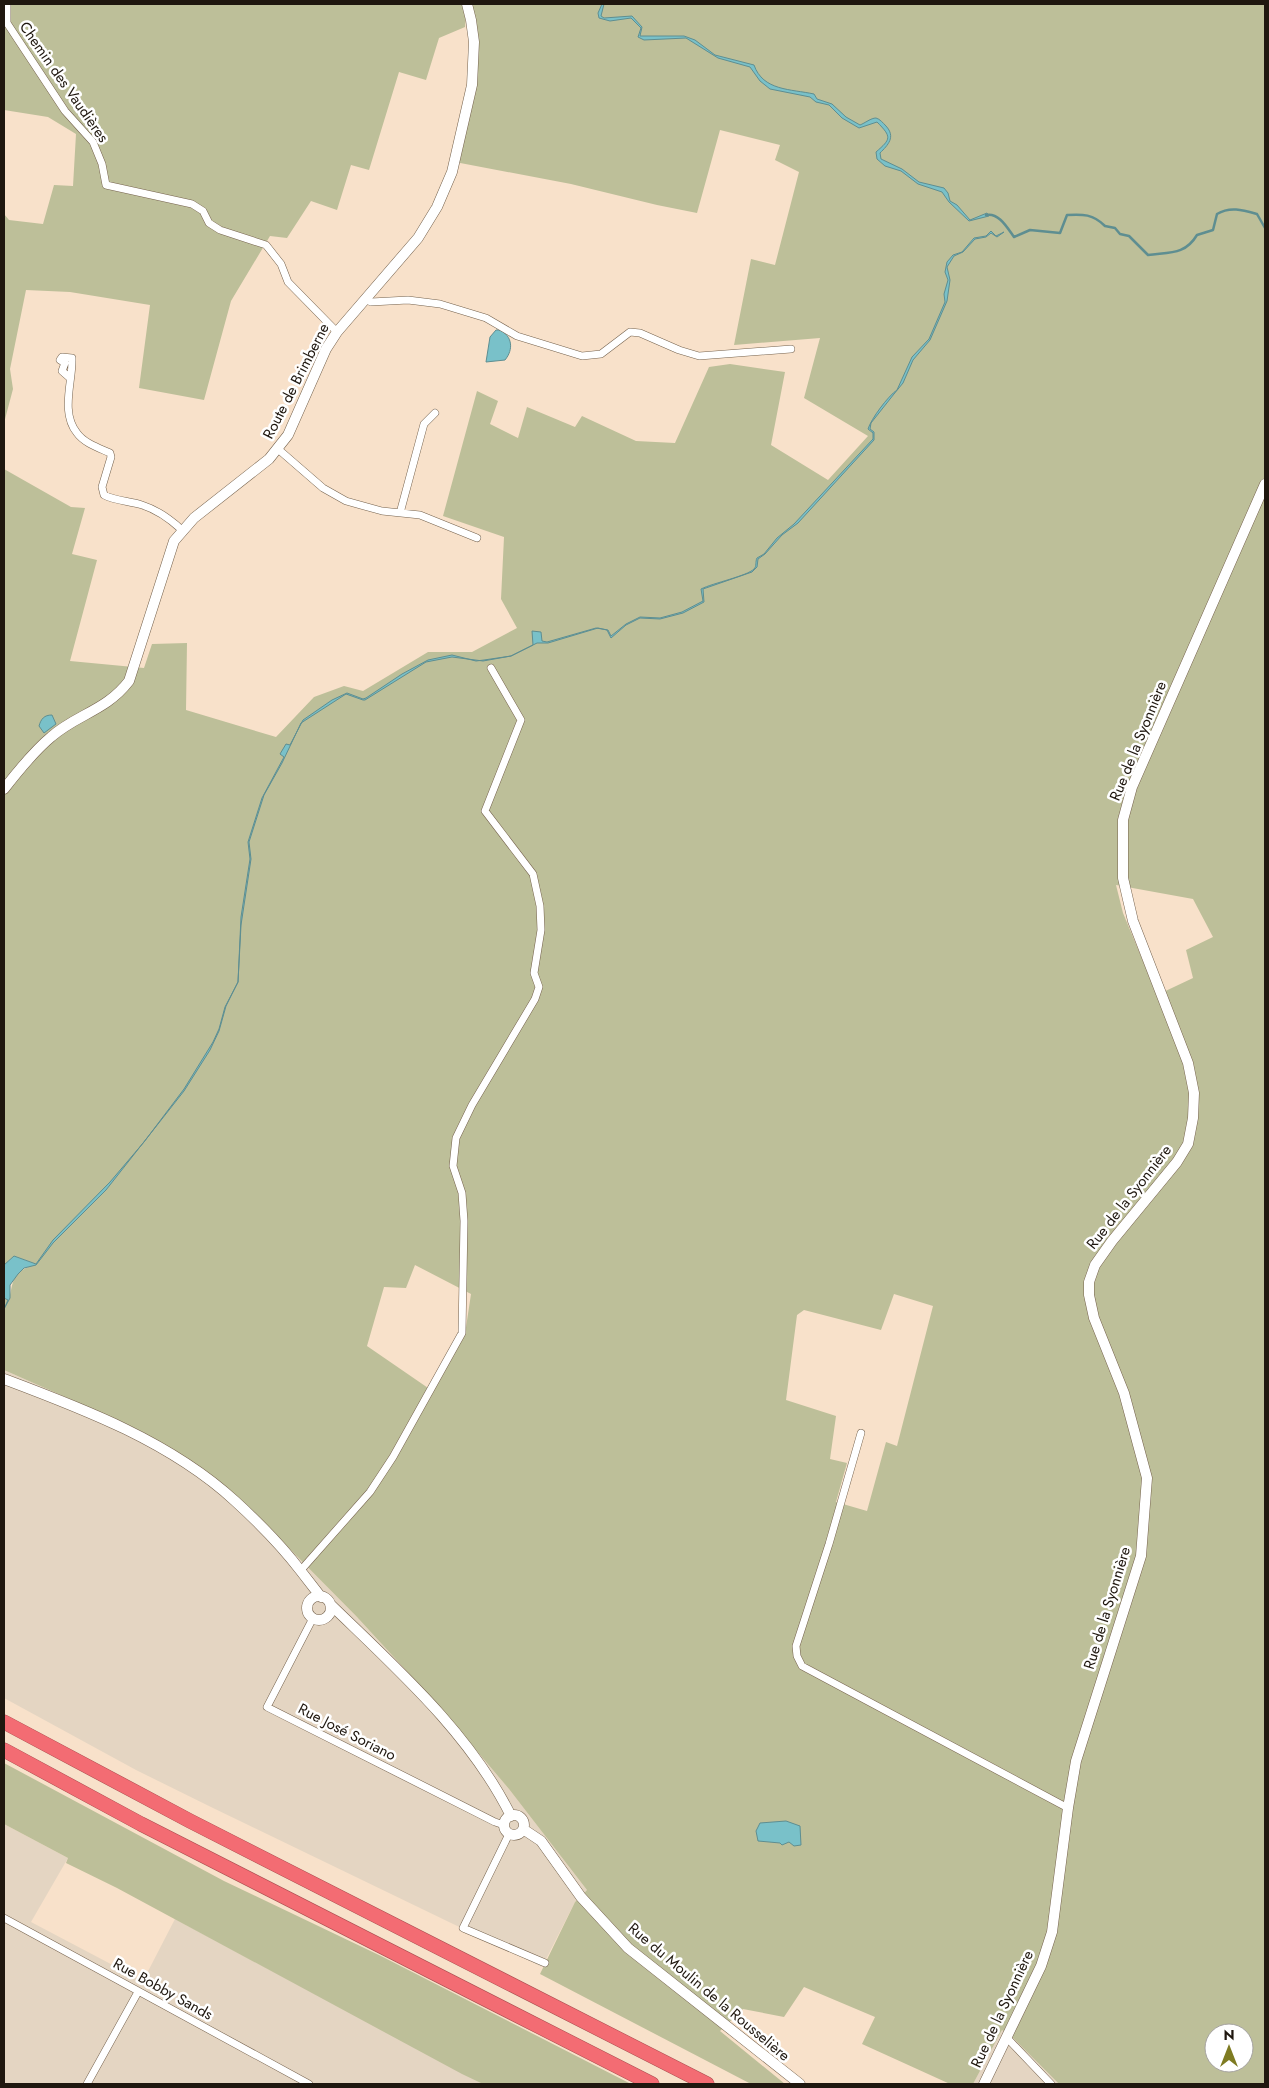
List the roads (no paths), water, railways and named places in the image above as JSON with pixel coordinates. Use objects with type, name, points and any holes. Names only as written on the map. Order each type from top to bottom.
[{"type":"highway","points":[[4,1722],[173,1812],[707,2084]]},
{"type":"highway","points":[[4,1750],[158,1832],[652,2084]]},
{"type":"street","name":"Chemin des Vaudières","points":[[7,4],[8,23],[65,111],[93,142],[102,164],[106,185],[192,204],[203,211],[209,223],[220,230],[266,245],[282,264],[288,282],[336,332]]},
{"type":"street","name":"Route de Brimberne","points":[[4,789],[51,736],[103,706],[119,694],[130,681],[170,552],[182,530],[194,518],[269,459],[278,449],[288,435],[326,349],[336,332],[418,238],[437,207],[452,172],[472,86],[474,42],[472,20],[466,4]]},
{"type":"street","points":[[365,299],[371,302],[408,300],[440,304],[486,318],[517,336],[582,356],[600,354],[634,331],[658,339],[679,350],[699,356],[791,349]]},
{"type":"street","points":[[70,378],[69,417],[76,433],[87,442],[110,453],[111,457],[102,487],[104,495],[143,505],[163,514],[182,530]]},
{"type":"street","points":[[400,513],[424,424],[435,413]]},
{"type":"street","points":[[278,449],[323,488],[346,501],[382,511],[420,515],[477,538]]},
{"type":"street","name":"Rue de la Syonnière","points":[[984,2084],[1042,1966],[1052,1932],[1076,1761],[1141,1556],[1147,1478],[1124,1393],[1094,1318],[1089,1295],[1089,1282],[1095,1265],[1112,1241],[1177,1162],[1188,1144],[1193,1118],[1194,1092],[1188,1063],[1133,921],[1125,887],[1122,850],[1123,820],[1132,787],[1265,484]]},
{"type":"street","points":[[300,1570],[370,1492],[393,1456],[462,1333],[464,1221],[462,1193],[453,1166],[456,1138],[472,1105],[536,999],[539,987],[534,974],[541,930],[540,906],[533,874],[485,811],[521,720],[491,668]]},
{"type":"street","points":[[4,1379],[78,1408],[168,1452],[201,1474],[234,1500],[274,1539],[322,1597],[328,1600],[443,1718],[497,1787],[508,1825],[516,1835],[523,1829]]},
{"type":"street","points":[[861,1433],[829,1544],[796,1646],[797,1656],[802,1666],[1068,1808]]},
{"type":"street","points":[[300,1570],[308,1602],[308,1611],[314,1618],[319,1620],[325,1618],[330,1612],[330,1604]]},
{"type":"street","points":[[308,1602],[314,1597],[322,1597]]},
{"type":"street","name":"Rue José Soriano","points":[[314,1618],[267,1707],[495,1822],[508,1825]]},
{"type":"street","points":[[325,1618],[341,1622],[362,1634]]},
{"type":"street","name":"Rue du Moulin de la Rousselière","points":[[508,1825],[517,1816],[522,1820],[523,1829],[541,1841],[582,1897],[628,1948],[800,2084]]},
{"type":"street","points":[[508,1825],[463,1928],[545,1963]]},
{"type":"street","name":"Rue Bobby Sands","points":[[4,1918],[309,2084]]},
{"type":"street","points":[[87,2084],[138,1992]]},
{"type":"street","points":[[1007,2038],[1051,2084]]},
{"type":"water","points":[[602,4],[604,4],[601,16],[604,18],[632,16],[642,27],[640,36],[684,36],[695,40],[715,55],[754,65],[758,74],[771,84],[814,94],[817,99],[832,104],[846,117],[860,125],[872,119],[879,119],[889,130],[891,137],[880,153],[881,159],[902,169],[919,182],[944,188],[948,193],[950,201],[957,205],[970,220],[987,213],[989,216],[969,221],[949,202],[942,192],[918,184],[901,171],[885,166],[877,159],[876,152],[885,144],[888,138],[877,122],[859,128],[842,118],[829,105],[816,102],[810,97],[770,89],[760,81],[750,67],[718,58],[686,38],[644,40],[638,37],[641,28],[631,18],[610,21],[599,18],[598,13]]},
{"type":"water","points":[[991,231],[996,236],[1004,232],[997,237],[991,233],[986,237],[975,239],[963,252],[954,256],[947,267],[950,280],[947,301],[930,340],[913,360],[903,383],[871,423],[885,402],[897,390],[912,357],[929,339],[945,302],[944,294],[948,280],[945,272],[947,262],[953,255],[962,252],[974,238],[986,236]]},
{"type":"water","points":[[496,330],[500,330],[509,339],[510,352],[505,360],[486,362],[490,337]]},
{"type":"water","points":[[871,423],[870,429],[874,432],[874,440],[798,523],[782,535],[765,554],[758,559],[757,567],[752,572],[703,589],[704,602],[683,613],[660,619],[640,618],[626,625],[611,638],[607,630],[604,629],[608,630],[611,636],[626,624],[640,617],[660,618],[682,612],[703,601],[701,589],[754,569],[757,558],[764,554],[777,538],[794,524],[873,439],[873,433],[868,429]]},
{"type":"water","points":[[597,628],[548,643],[533,645],[532,631],[541,632],[542,641],[547,642]]},
{"type":"water","points":[[452,655],[469,659],[452,657],[426,662],[365,700],[346,694],[302,723],[303,720],[332,700],[347,693],[363,699],[366,698],[402,674],[428,660]]},
{"type":"water","points":[[52,715],[56,724],[44,733],[39,726],[41,721],[43,718]]},
{"type":"water","points":[[296,733],[282,763],[264,795],[249,842],[251,859],[241,925],[238,982],[241,917],[250,859],[248,842],[262,798],[284,757],[280,754],[286,744],[290,745]]},
{"type":"water","points":[[238,982],[226,1006],[219,1031],[210,1050],[184,1091],[148,1137],[184,1089],[213,1042],[225,1007]]},
{"type":"water","points":[[142,1145],[106,1190],[53,1243],[36,1265],[24,1268],[18,1274],[10,1285],[10,1298],[4,1309],[8,1300],[4,1298],[4,1265],[14,1256],[36,1264],[53,1240],[110,1182]]},
{"type":"water","points":[[786,1821],[800,1826],[801,1845],[794,1846],[789,1842],[782,1845],[780,1843],[758,1841],[756,1831],[760,1823]]},
{"type":"waterway","points":[[986,215],[995,216],[999,219],[1014,237],[1030,230],[1060,233],[1067,215],[1088,216],[1105,226],[1115,228],[1120,234],[1129,236],[1148,255],[1170,253],[1182,249],[1197,235],[1213,230],[1217,214],[1227,210],[1242,210],[1257,214],[1265,228]]}]
